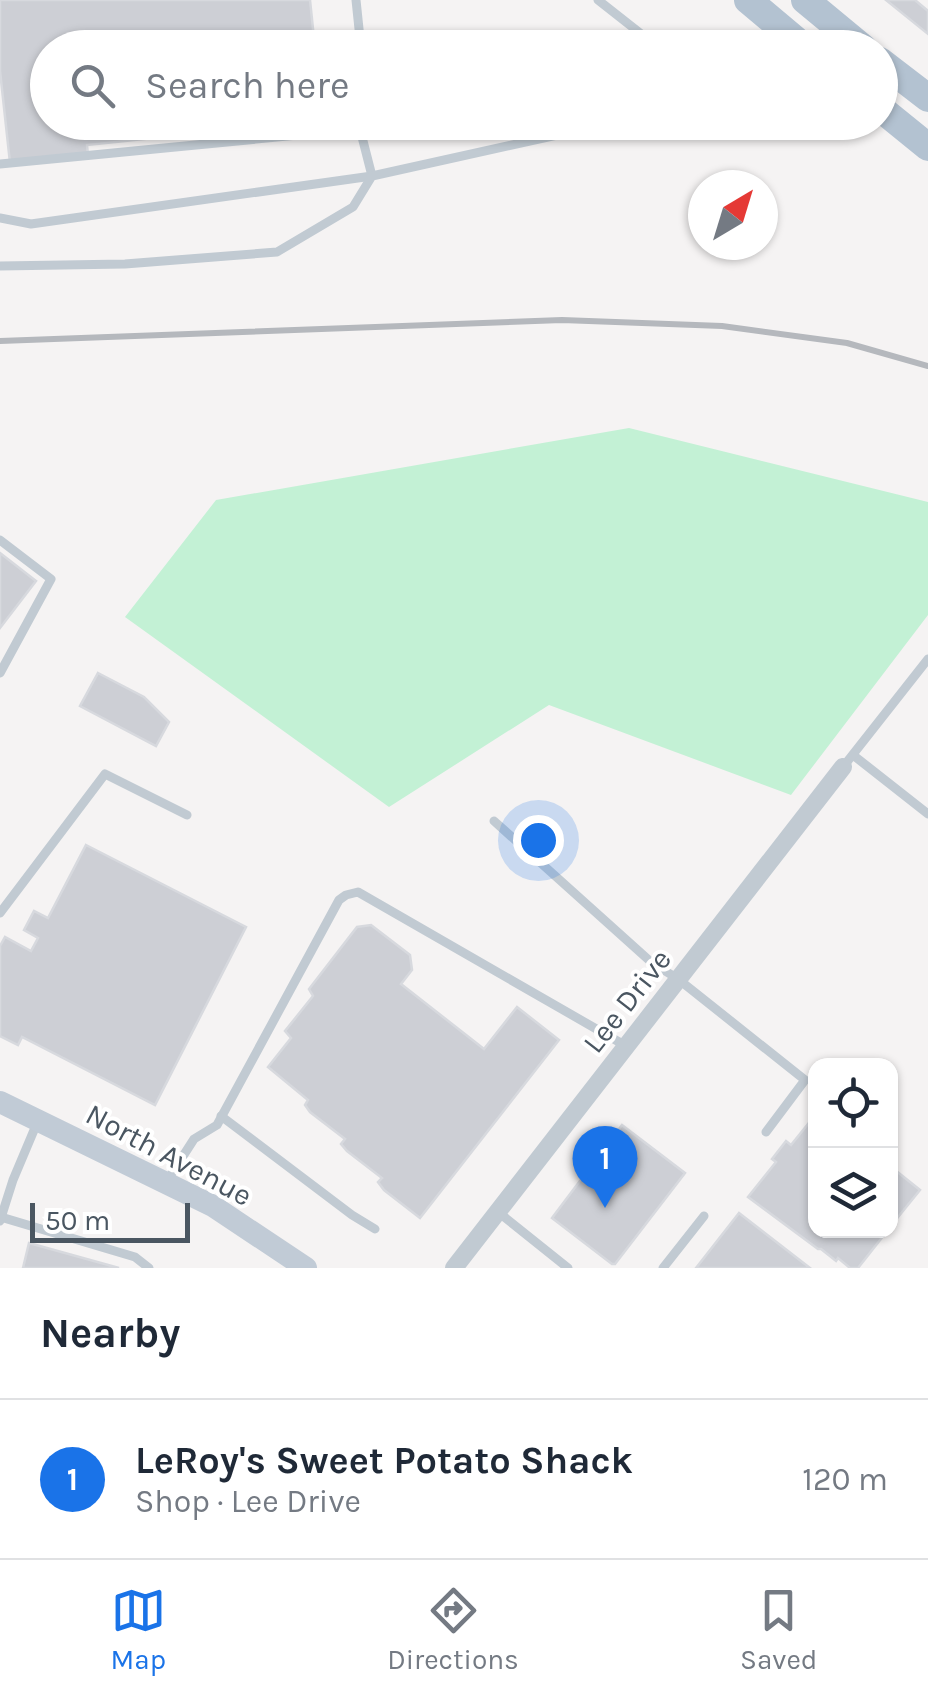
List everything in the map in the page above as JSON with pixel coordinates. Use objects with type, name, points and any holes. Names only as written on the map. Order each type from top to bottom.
[{"type":"main road","points":[[748,0],[769,30]]},
{"type":"main road","points":[[804,0],[842,30]]},
{"type":"main road","points":[[898,75],[928,98]]},
{"type":"main road","points":[[898,123],[928,147]]},
{"type":"main road","name":"North Avenue","points":[[0,1102],[213,1206],[306,1268]]},
{"type":"street","points":[[780,30],[804,0]]},
{"type":"street","name":"Lee Drive","points":[[454,1268],[848,761]]},
{"type":"lane","points":[[356,0],[359,30]]},
{"type":"lane","points":[[598,0],[636,30]]},
{"type":"lane","points":[[0,164],[254,140]]},
{"type":"lane","points":[[0,266],[125,264],[277,252],[353,206],[372,176],[363,140]]},
{"type":"lane","points":[[0,218],[32,224],[372,176],[535,140]]},
{"type":"lane","points":[[0,540],[51,579],[0,673]]},
{"type":"lane","points":[[928,659],[848,761],[928,814]]},
{"type":"lane","points":[[0,913],[105,774],[187,815]]},
{"type":"lane","points":[[494,821],[651,962],[805,1080],[766,1132]]},
{"type":"lane","points":[[165,1183],[194,1138],[216,1125],[339,900],[346,895],[358,892],[626,1046]]},
{"type":"lane","points":[[221,1116],[352,1216],[375,1229]]},
{"type":"lane","points":[[38,1121],[1,1220],[135,1257],[149,1268]]},
{"type":"lane","points":[[498,1212],[568,1268]]},
{"type":"lane","points":[[663,1268],[704,1216]]},
{"type":"green space","points":[[629,428],[928,502],[928,615],[791,795],[549,705],[389,807],[125,617],[216,500]]},
{"type":"building","points":[[0,0],[310,0],[313,30],[30,30],[30,140],[135,140],[87,145],[88,155],[10,163],[0,71]]},
{"type":"building","points":[[886,0],[915,0],[928,11],[928,34]]},
{"type":"building","points":[[0,553],[36,581],[0,628]]},
{"type":"building","points":[[98,673],[144,697],[169,722],[156,746],[80,706]]},
{"type":"building","points":[[86,845],[246,927],[155,1105],[22,1037],[18,1045],[0,1036],[0,946],[5,937],[31,951],[38,938],[24,930],[34,911],[48,918]]},
{"type":"building","points":[[371,925],[410,955],[412,970],[401,984],[484,1049],[517,1007],[559,1040],[420,1218],[384,1190],[378,1182],[382,1178],[347,1151],[341,1144],[345,1139],[310,1112],[305,1105],[308,1100],[268,1067],[291,1038],[285,1031],[313,996],[309,989],[357,927]]},
{"type":"building","points":[[808,1124],[808,1238],[882,1238],[858,1268],[850,1268],[838,1258],[836,1261],[748,1197],[776,1162],[772,1159],[786,1141],[791,1145]]},
{"type":"building","points":[[622,1125],[685,1173],[612,1264],[552,1218]]},
{"type":"building","points":[[898,1172],[920,1190],[898,1217]]},
{"type":"building","points":[[739,1213],[810,1268],[696,1268]]},
{"type":"building","points":[[29,1243],[119,1268],[23,1268]]},
{"type":"railway","points":[[0,341],[562,320],[722,326],[847,343],[928,366]]},
{"type":"place","name":"LeRoy's Sweet Potato Shack","points":[[605,1208]]}]
